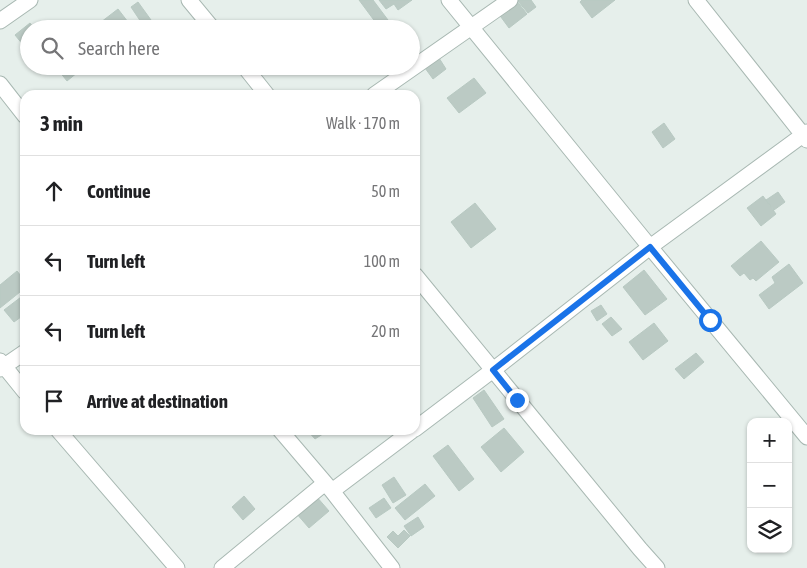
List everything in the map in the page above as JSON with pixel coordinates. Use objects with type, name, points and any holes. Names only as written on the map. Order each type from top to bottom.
[{"type":"street","points":[[0,21],[30,0]]},
{"type":"street","points":[[189,0],[206,20]]},
{"type":"street","points":[[449,0],[807,437]]},
{"type":"street","points":[[420,63],[510,0]]},
{"type":"street","points":[[420,425],[650,247],[805,136],[696,0]]},
{"type":"street","points":[[251,75],[263,90]]},
{"type":"street","points":[[381,90],[403,75]]},
{"type":"street","points":[[0,84],[20,110]]},
{"type":"street","points":[[420,281],[657,568]]},
{"type":"street","points":[[20,355],[1,366],[20,387]]},
{"type":"street","points":[[62,435],[177,568]]},
{"type":"street","points":[[284,435],[392,568]]},
{"type":"street","points":[[222,568],[328,487],[405,435]]},
{"type":"building","points":[[359,0],[373,0],[388,20],[374,20]]},
{"type":"building","points":[[379,0],[412,0],[398,10],[394,4],[386,9]]},
{"type":"building","points":[[516,0],[527,14],[509,28],[498,13]]},
{"type":"building","points":[[517,0],[531,0],[536,7],[528,13]]},
{"type":"building","points":[[582,0],[615,0],[592,18],[580,2]]},
{"type":"building","points":[[138,2],[151,20],[140,20],[131,7]]},
{"type":"building","points":[[118,9],[126,20],[104,20]]},
{"type":"building","points":[[20,31],[20,41],[15,35]]},
{"type":"building","points":[[439,58],[446,69],[433,79],[425,68]]},
{"type":"building","points":[[62,75],[74,75],[67,81]]},
{"type":"building","points":[[474,78],[486,93],[459,113],[447,98]]},
{"type":"building","points":[[664,123],[675,139],[663,148],[652,132]]},
{"type":"building","points":[[778,192],[785,202],[774,210],[766,200]]},
{"type":"building","points":[[763,196],[776,214],[761,226],[747,208]]},
{"type":"building","points":[[475,203],[496,229],[471,248],[451,222]]},
{"type":"building","points":[[761,241],[779,262],[756,281],[753,278],[750,280],[744,273],[740,276],[731,266]]},
{"type":"building","points":[[789,264],[803,283],[769,309],[759,295],[775,283],[772,277]]},
{"type":"building","points":[[644,270],[667,299],[645,315],[623,287]]},
{"type":"building","points":[[17,271],[20,275],[20,292],[0,308],[0,285]]},
{"type":"building","points":[[20,298],[20,318],[14,322],[4,310]]},
{"type":"building","points":[[601,305],[607,314],[597,321],[591,311]]},
{"type":"building","points":[[611,317],[622,329],[612,336],[602,324]]},
{"type":"building","points":[[654,323],[668,341],[643,360],[629,342]]},
{"type":"building","points":[[696,353],[704,362],[684,379],[675,369]]},
{"type":"building","points":[[484,390],[504,419],[492,427],[473,398]]},
{"type":"building","points":[[504,428],[524,452],[501,472],[481,447]]},
{"type":"building","points":[[311,435],[321,435],[315,439]]},
{"type":"building","points":[[448,445],[474,479],[459,491],[433,456]]},
{"type":"building","points":[[394,477],[406,495],[393,503],[382,485]]},
{"type":"building","points":[[425,484],[435,496],[405,520],[395,508]]},
{"type":"building","points":[[244,496],[255,509],[243,520],[232,507]]},
{"type":"building","points":[[316,496],[329,511],[309,528],[296,513]]},
{"type":"building","points":[[384,498],[391,508],[376,518],[369,508]]},
{"type":"building","points":[[418,517],[424,527],[411,536],[404,526]]},
{"type":"building","points":[[404,530],[410,536],[398,548],[387,537],[393,531],[398,536]]},
{"type":"route","points":[[517,400],[493,370],[650,247],[710,320]]}]
